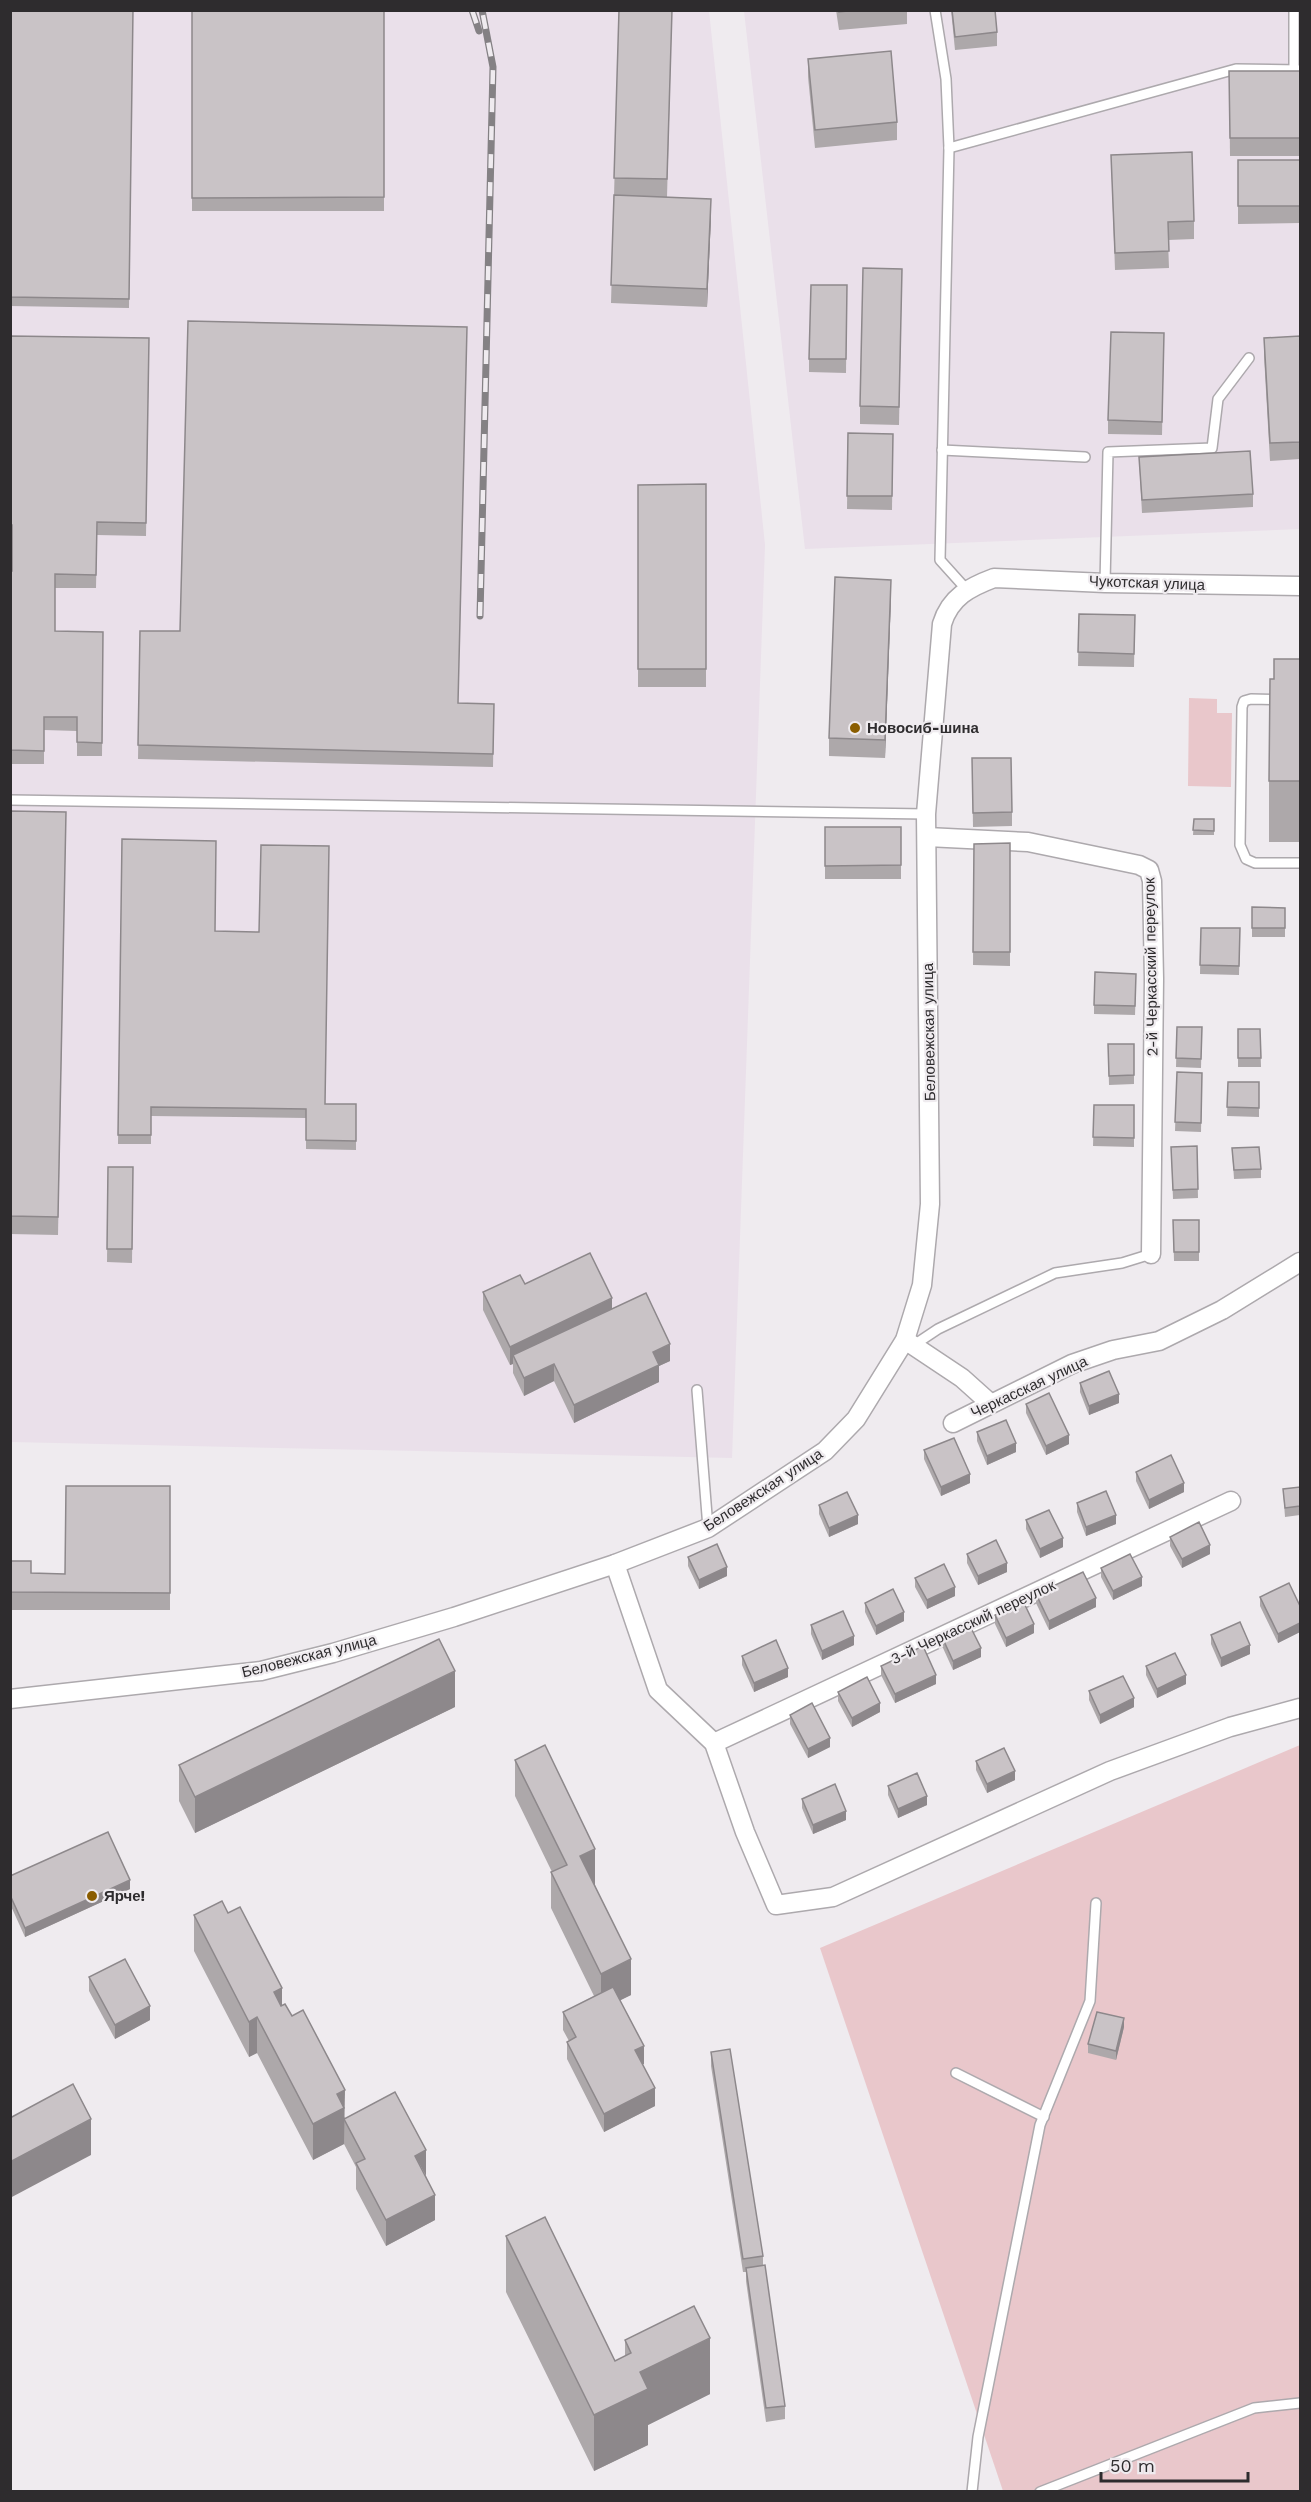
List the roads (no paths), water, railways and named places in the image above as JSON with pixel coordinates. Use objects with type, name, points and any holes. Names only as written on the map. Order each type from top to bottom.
[{"type":"street","name":"Чукотская улица","points":[[994,578],[1105,583],[1300,586]]},
{"type":"street","name":"Беловежская улица","points":[[10,1699],[261,1671],[443,1621],[615,1564],[708,1528],[825,1451],[856,1419],[909,1343],[922,1285],[930,1204],[927,814],[942,624],[946,610],[959,595],[994,578]]},
{"type":"street","name":"2-й Черкасский переулок","points":[[927,837],[1028,842],[1139,865],[1149,870],[1152,880],[1154,979],[1151,1254]]},
{"type":"street","name":"Черкасская улица","points":[[953,1423],[1072,1364],[1113,1350],[1159,1341],[1222,1310],[1300,1262]]},
{"type":"street","points":[[909,1343],[962,1378],[991,1404]]},
{"type":"street","name":"3-й Черкасский переулок","points":[[714,1743],[1232,1501]]},
{"type":"street","points":[[615,1564],[658,1690],[714,1743],[745,1832],[776,1905],[833,1896],[1110,1771],[1230,1727],[1300,1708]]},
{"type":"lane","points":[[935,10],[945,79],[949,148],[940,560],[967,590]]},
{"type":"lane","points":[[949,148],[1236,69],[1298,70],[1294,10]]},
{"type":"lane","points":[[1105,583],[1108,452],[1212,448],[1218,399],[1249,358]]},
{"type":"lane","points":[[942,450],[1084,457]]},
{"type":"lane","points":[[1300,700],[1251,699],[1244,701],[1242,707],[1240,846],[1246,859],[1255,863],[1300,863]]},
{"type":"lane","points":[[10,800],[927,814]]},
{"type":"lane","points":[[909,1343],[1055,1273],[1122,1263],[1151,1254]]},
{"type":"lane","points":[[697,1390],[708,1528]]},
{"type":"lane","points":[[972,2492],[978,2436],[1044,2117],[1090,2001],[1096,1903]]},
{"type":"lane","points":[[956,2073],[1044,2117]]},
{"type":"lane","points":[[1040,2492],[1254,2408],[1300,2403]]},
{"type":"railway","points":[[472,10],[479,31]]},
{"type":"railway","points":[[480,616],[493,67],[482,10]]},
{"type":"place","name":"Новосиб-шина","points":[[855,728]]},
{"type":"place","name":"Ярче!","points":[[92,1896]]}]
